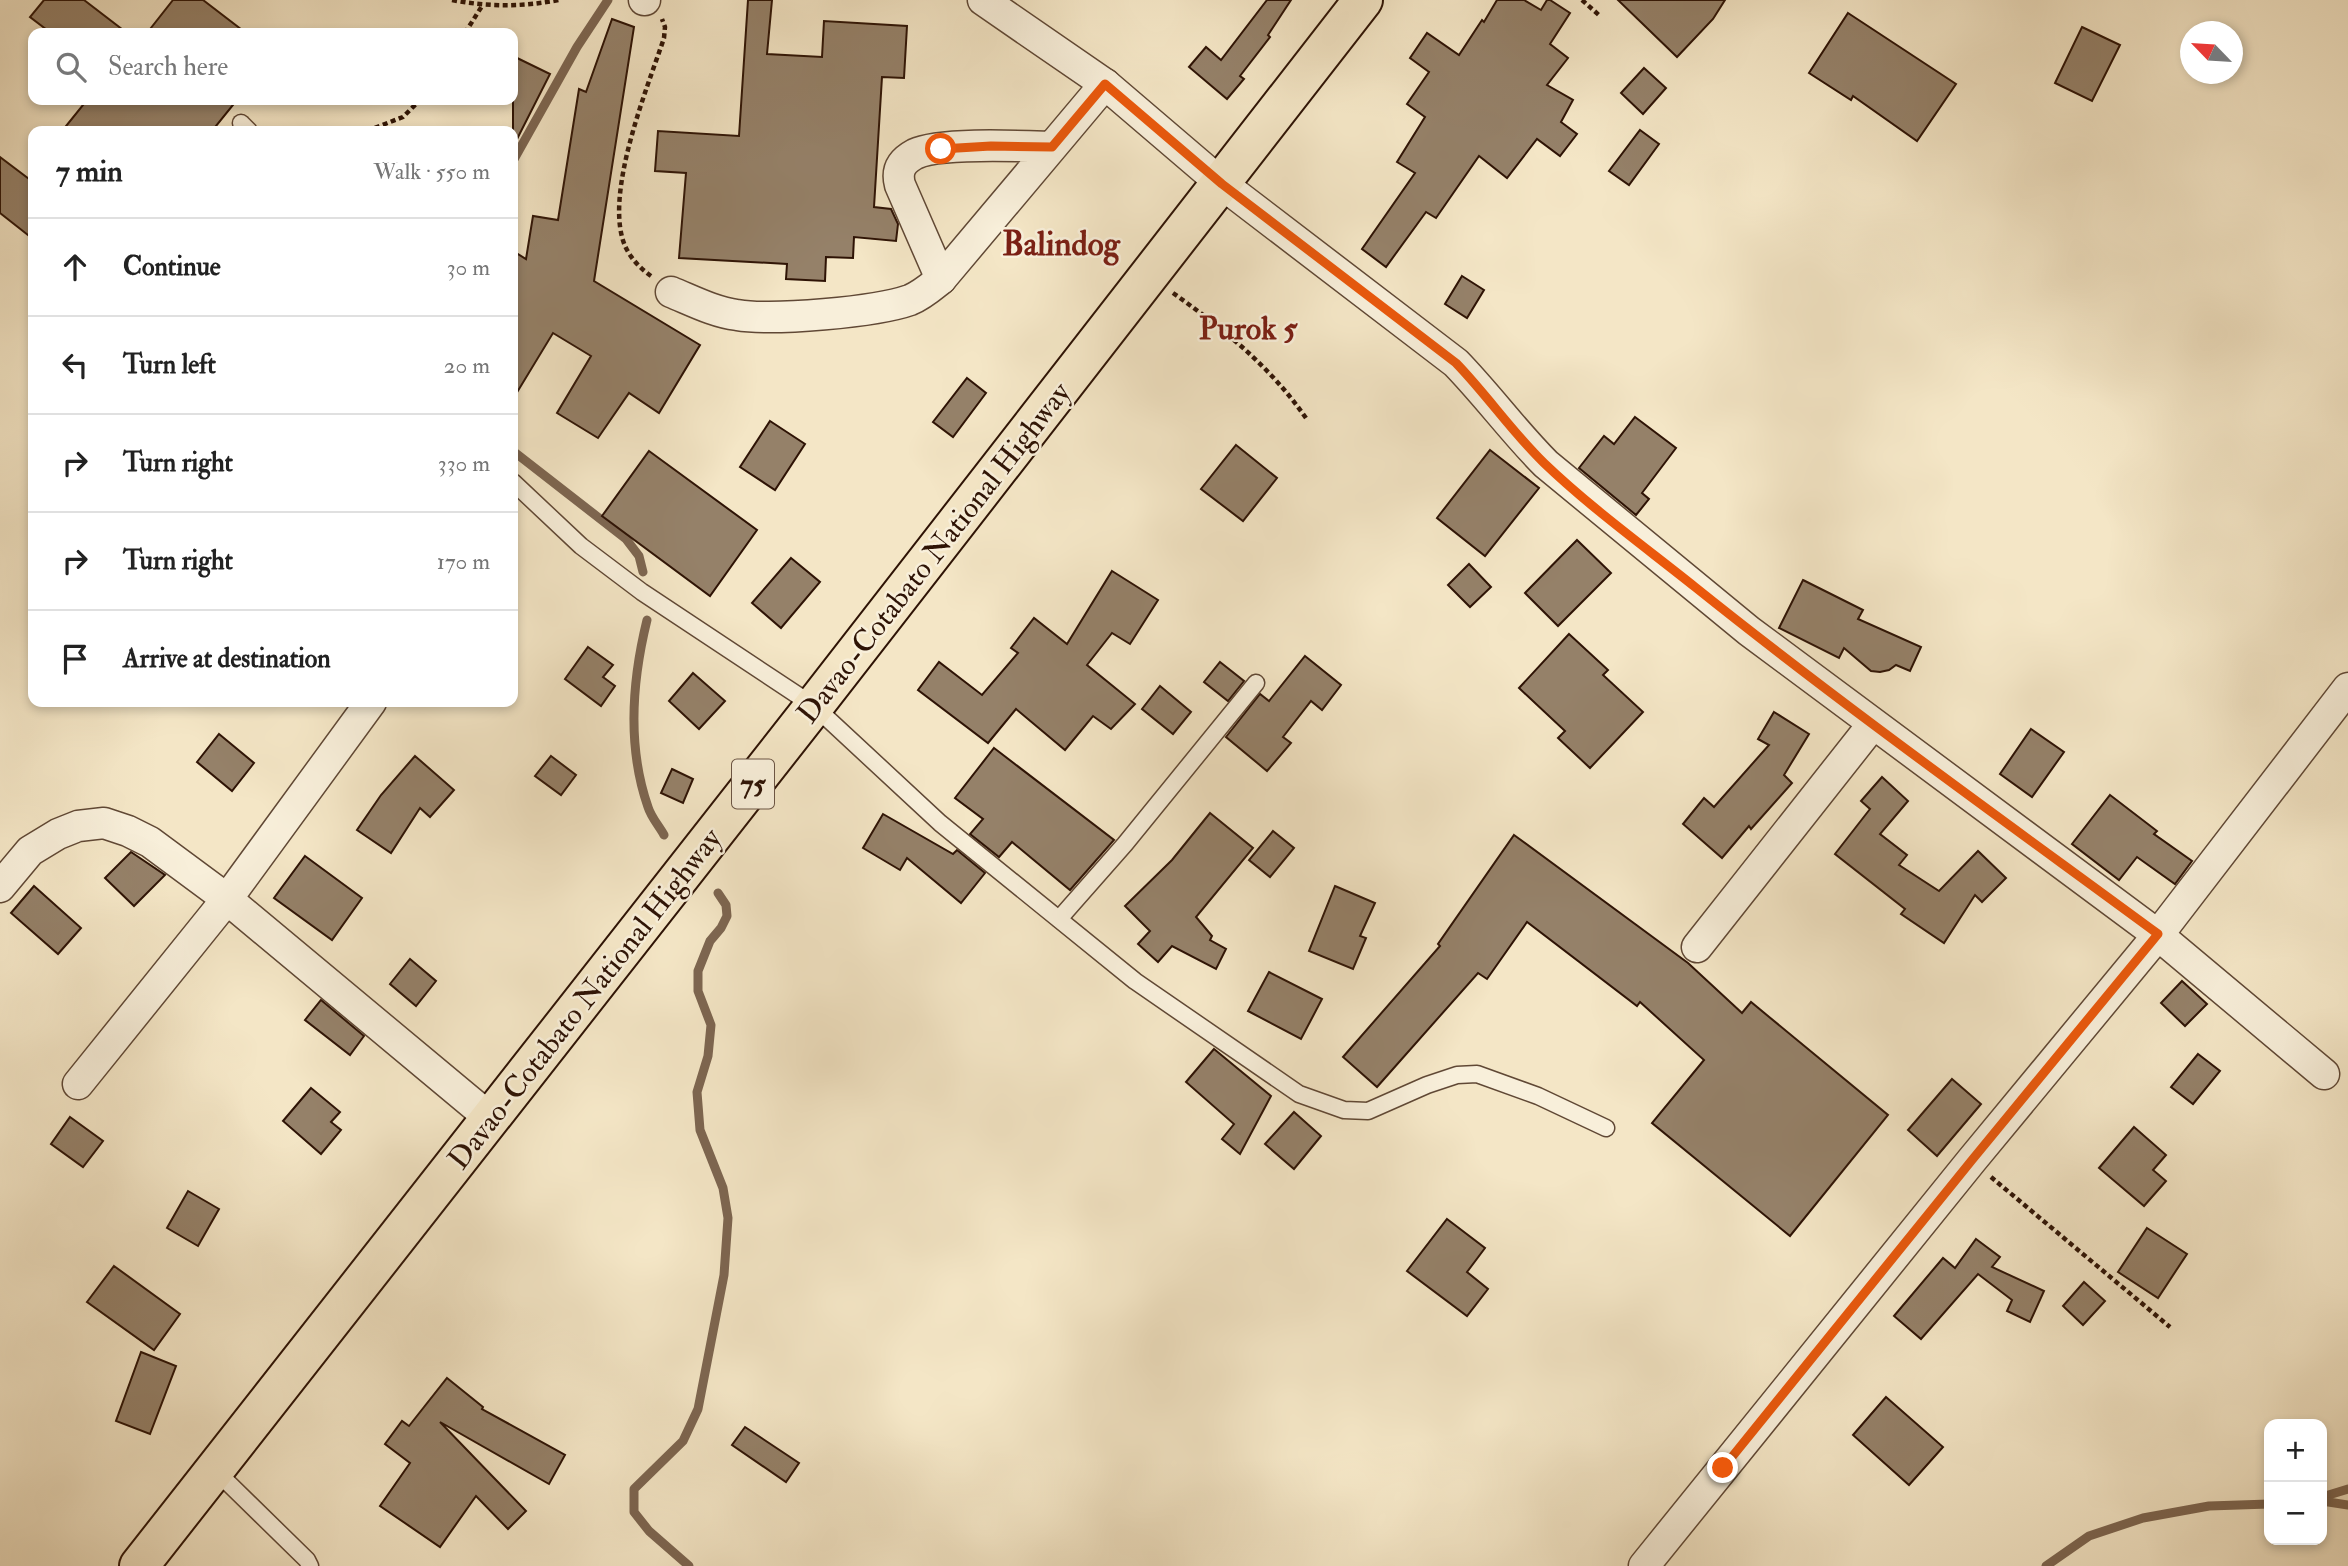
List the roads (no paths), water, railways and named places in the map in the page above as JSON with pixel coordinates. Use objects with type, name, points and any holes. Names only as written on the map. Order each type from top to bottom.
[{"type":"highway","name":"Davao-Cotabato National Highway","points":[[139,1566],[1222,184],[1363,0]]},
{"type":"street","points":[[984,0],[1105,84],[1222,184],[1456,363],[1482,390],[1517,435],[1577,491],[1749,631],[2158,934],[2324,1074]]},
{"type":"street","points":[[671,292],[707,307],[736,315],[764,318],[886,306],[915,298],[941,279],[1105,84]]},
{"type":"street","points":[[941,279],[900,185],[898,172],[904,162],[920,152],[941,149],[1052,147]]},
{"type":"street","points":[[1644,1566],[2158,934],[2348,688]]},
{"type":"street","points":[[78,1084],[227,900],[367,707]]},
{"type":"street","points":[[1697,947],[1873,724]]},
{"type":"street","points":[[0,887],[30,850],[78,826],[104,823],[128,831],[150,842],[227,900],[491,1119]]},
{"type":"lane","points":[[518,487],[581,546],[642,592],[814,706],[940,823],[1135,981],[1299,1094],[1344,1110],[1368,1111],[1457,1074],[1477,1074],[1538,1096],[1606,1128]]},
{"type":"lane","points":[[1059,919],[1125,844],[1256,683]]},
{"type":"lane","points":[[215,1469],[310,1566]]},
{"type":"waterway","points":[[518,152],[577,47],[608,0]]},
{"type":"waterway","points":[[518,455],[626,539],[639,556],[643,572]]},
{"type":"waterway","points":[[647,620],[635,690],[635,738],[641,784],[648,807],[664,835]]},
{"type":"waterway","points":[[689,1566],[649,1531],[634,1512],[634,1489],[683,1441],[698,1409],[724,1275],[728,1218],[723,1188],[700,1130],[697,1092],[708,1056],[711,1025],[698,991],[698,971],[710,941],[727,916],[726,905],[718,893]]},
{"type":"waterway","points":[[2327,1495],[2348,1489]]},
{"type":"waterway","points":[[2327,1502],[2348,1505]]},
{"type":"waterway","points":[[2046,1566],[2089,1536],[2143,1518],[2209,1506],[2264,1504]]},
{"type":"district","name":"Balindog","points":[[1061,244]]},
{"type":"district","name":"Purok 5","points":[[1248,329]]}]
